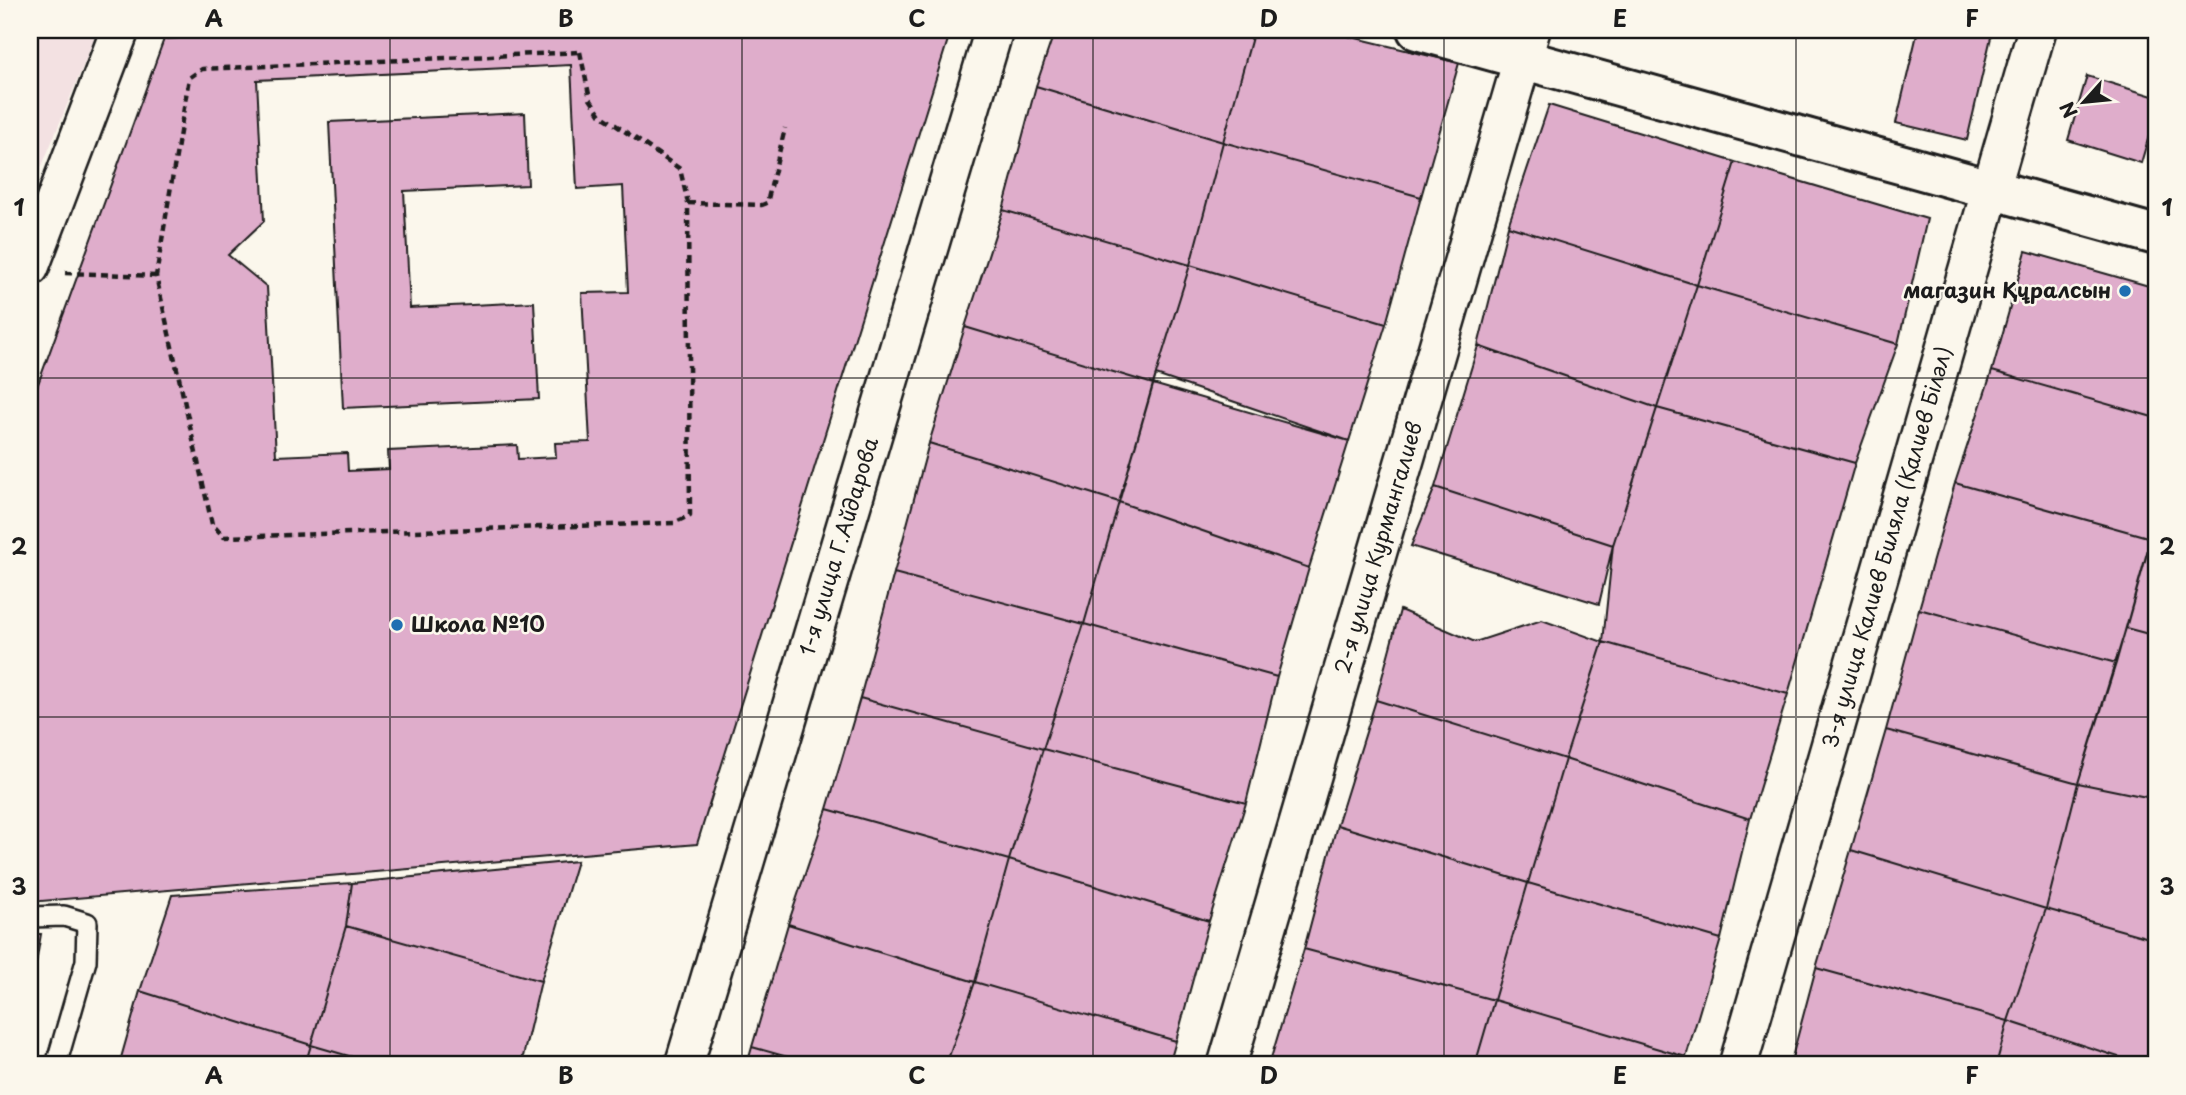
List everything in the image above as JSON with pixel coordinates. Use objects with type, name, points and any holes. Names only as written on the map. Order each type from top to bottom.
[{"type":"street","points":[[42,269],[120,30]]},
{"type":"street","name":"1-я улица Г.Айдарова","points":[[684,1065],[994,30]]},
{"type":"street","points":[[1417,30],[1527,45],[1991,189],[2156,235]]},
{"type":"street","name":"3-я улица Калиев Биляла (Қалиев Біләл)","points":[[1738,1065],[2037,30]]},
{"type":"street","name":"2-я улица Курмангалиев","points":[[1227,1065],[1527,45]]},
{"type":"lane","points":[[30,917],[64,916],[87,923],[86,961],[56,1065]]},
{"type":"path","points":[[580,52],[590,99],[601,115],[680,169],[688,203],[690,515],[674,523],[224,537],[212,524],[156,276],[189,78],[202,69],[580,52]]},
{"type":"path","points":[[688,203],[767,203],[785,128]]},
{"type":"path","points":[[42,269],[156,276]]},
{"type":"shaded area","points":[[30,30],[98,30],[30,195]]},
{"type":"building","name":"Школа №10","points":[[304,30],[951,30],[697,844],[30,902],[30,406],[164,39]]},
{"type":"building","points":[[1055,30],[1254,30],[1223,142],[1036,86]]},
{"type":"building","points":[[1254,30],[1323,30],[1459,63],[1421,197],[1223,142]]},
{"type":"building","points":[[1918,30],[1978,30],[1992,33],[1967,140],[1896,123]]},
{"type":"building","points":[[571,65],[577,189],[623,186],[628,292],[582,293],[590,442],[555,443],[556,457],[518,459],[517,445],[388,451],[389,469],[348,471],[347,453],[276,456],[267,287],[228,255],[264,221],[257,80]],"holes":[[[525,113],[528,185],[404,191],[410,308],[534,302],[539,399],[343,408],[329,122]]]},
{"type":"building","points":[[2087,76],[2156,97],[2156,112],[2141,163],[2068,140]]},
{"type":"building","points":[[1036,86],[1223,142],[1190,265],[1003,210]]},
{"type":"building","points":[[1549,105],[1735,162],[1697,285],[1508,226]]},
{"type":"building","points":[[1223,142],[1421,197],[1386,324],[1190,265]]},
{"type":"building","points":[[1735,162],[1927,219],[1898,344],[1697,285]]},
{"type":"building","points":[[1003,210],[1190,265],[1153,384],[965,327]]},
{"type":"building","points":[[1508,226],[1697,285],[1657,408],[1478,346]]},
{"type":"building","points":[[2026,251],[2156,288],[2156,418],[1992,371]]},
{"type":"building","points":[[1190,265],[1386,324],[1349,441],[1153,384]]},
{"type":"building","points":[[1697,285],[1898,344],[1855,463],[1657,408]]},
{"type":"building","points":[[965,327],[1153,384],[1119,502],[929,443]]},
{"type":"building","points":[[1478,346],[1657,408],[1613,545],[1435,487]]},
{"type":"building","points":[[1992,371],[2156,418],[2156,522],[2151,538],[1955,483]]},
{"type":"building","points":[[1156,375],[1349,441],[1309,568],[1119,502]]},
{"type":"building","points":[[1657,408],[1855,463],[1788,694],[1603,642],[1613,545]]},
{"type":"building","points":[[929,443],[1119,502],[1084,624],[894,573]]},
{"type":"building","points":[[1955,483],[2151,538],[2116,663],[1919,609]]},
{"type":"building","points":[[1435,487],[1613,545],[1599,604],[1411,546]]},
{"type":"building","points":[[1119,502],[1309,568],[1277,677],[1084,624]]},
{"type":"building","points":[[2156,522],[2156,636],[2126,628]]},
{"type":"building","points":[[894,573],[1084,624],[1043,749],[860,698]]},
{"type":"building","points":[[1919,609],[2116,663],[2078,783],[1886,730]]},
{"type":"building","points":[[1400,610],[1475,642],[1542,620],[1603,642],[1565,759],[1376,700]]},
{"type":"building","points":[[1084,624],[1277,677],[1246,803],[1043,749]]},
{"type":"building","points":[[2126,628],[2156,636],[2156,799],[2078,783]]},
{"type":"building","points":[[1603,642],[1788,694],[1750,819],[1565,759]]},
{"type":"building","points":[[860,698],[1043,749],[1009,860],[827,809]]},
{"type":"building","points":[[1376,700],[1565,759],[1528,883],[1337,825]]},
{"type":"building","points":[[1886,730],[2078,783],[2046,909],[1851,850]]},
{"type":"building","points":[[1043,749],[1246,803],[1209,921],[1009,860]]},
{"type":"building","points":[[1565,759],[1750,819],[1721,939],[1528,883]]},
{"type":"building","points":[[2078,783],[2156,799],[2156,940],[2046,909]]},
{"type":"building","points":[[827,809],[1009,860],[975,982],[788,924]]},
{"type":"building","points":[[1337,825],[1528,883],[1494,1000],[1304,949]]},
{"type":"building","points":[[1851,850],[2046,909],[2008,1021],[1816,968]]},
{"type":"building","points":[[1009,860],[1209,921],[1176,1041],[975,982]]},
{"type":"building","points":[[577,861],[541,981],[346,926],[352,883]]},
{"type":"building","points":[[352,883],[346,926],[311,1045],[140,991],[172,895]]},
{"type":"building","points":[[1528,883],[1721,939],[1686,1057],[1494,1000]]},
{"type":"building","points":[[2046,909],[2156,940],[2156,1065],[2143,1065],[2008,1021]]},
{"type":"building","points":[[788,924],[975,982],[946,1065],[816,1065],[752,1047]]},
{"type":"building","points":[[346,926],[541,981],[521,1065],[380,1065],[311,1045]]},
{"type":"building","points":[[30,934],[41,934],[30,999]]},
{"type":"building","points":[[1304,949],[1494,1000],[1475,1065],[1269,1065]]},
{"type":"building","points":[[1816,968],[2008,1021],[1996,1065],[1790,1065]]},
{"type":"building","points":[[975,982],[1176,1041],[1169,1065],[946,1065]]},
{"type":"building","points":[[140,991],[311,1045],[305,1065],[119,1065]]},
{"type":"building","points":[[1494,1000],[1686,1057],[1684,1065],[1475,1065]]},
{"type":"building","points":[[2008,1021],[2143,1065],[1996,1065]]},
{"type":"building","points":[[311,1045],[380,1065],[305,1065]]},
{"type":"building","points":[[752,1047],[816,1065],[747,1065]]},
{"type":"place","name":"магазин Құралсын","points":[[2125,291]]},
{"type":"place","name":"Школа №10","points":[[397,625]]}]
